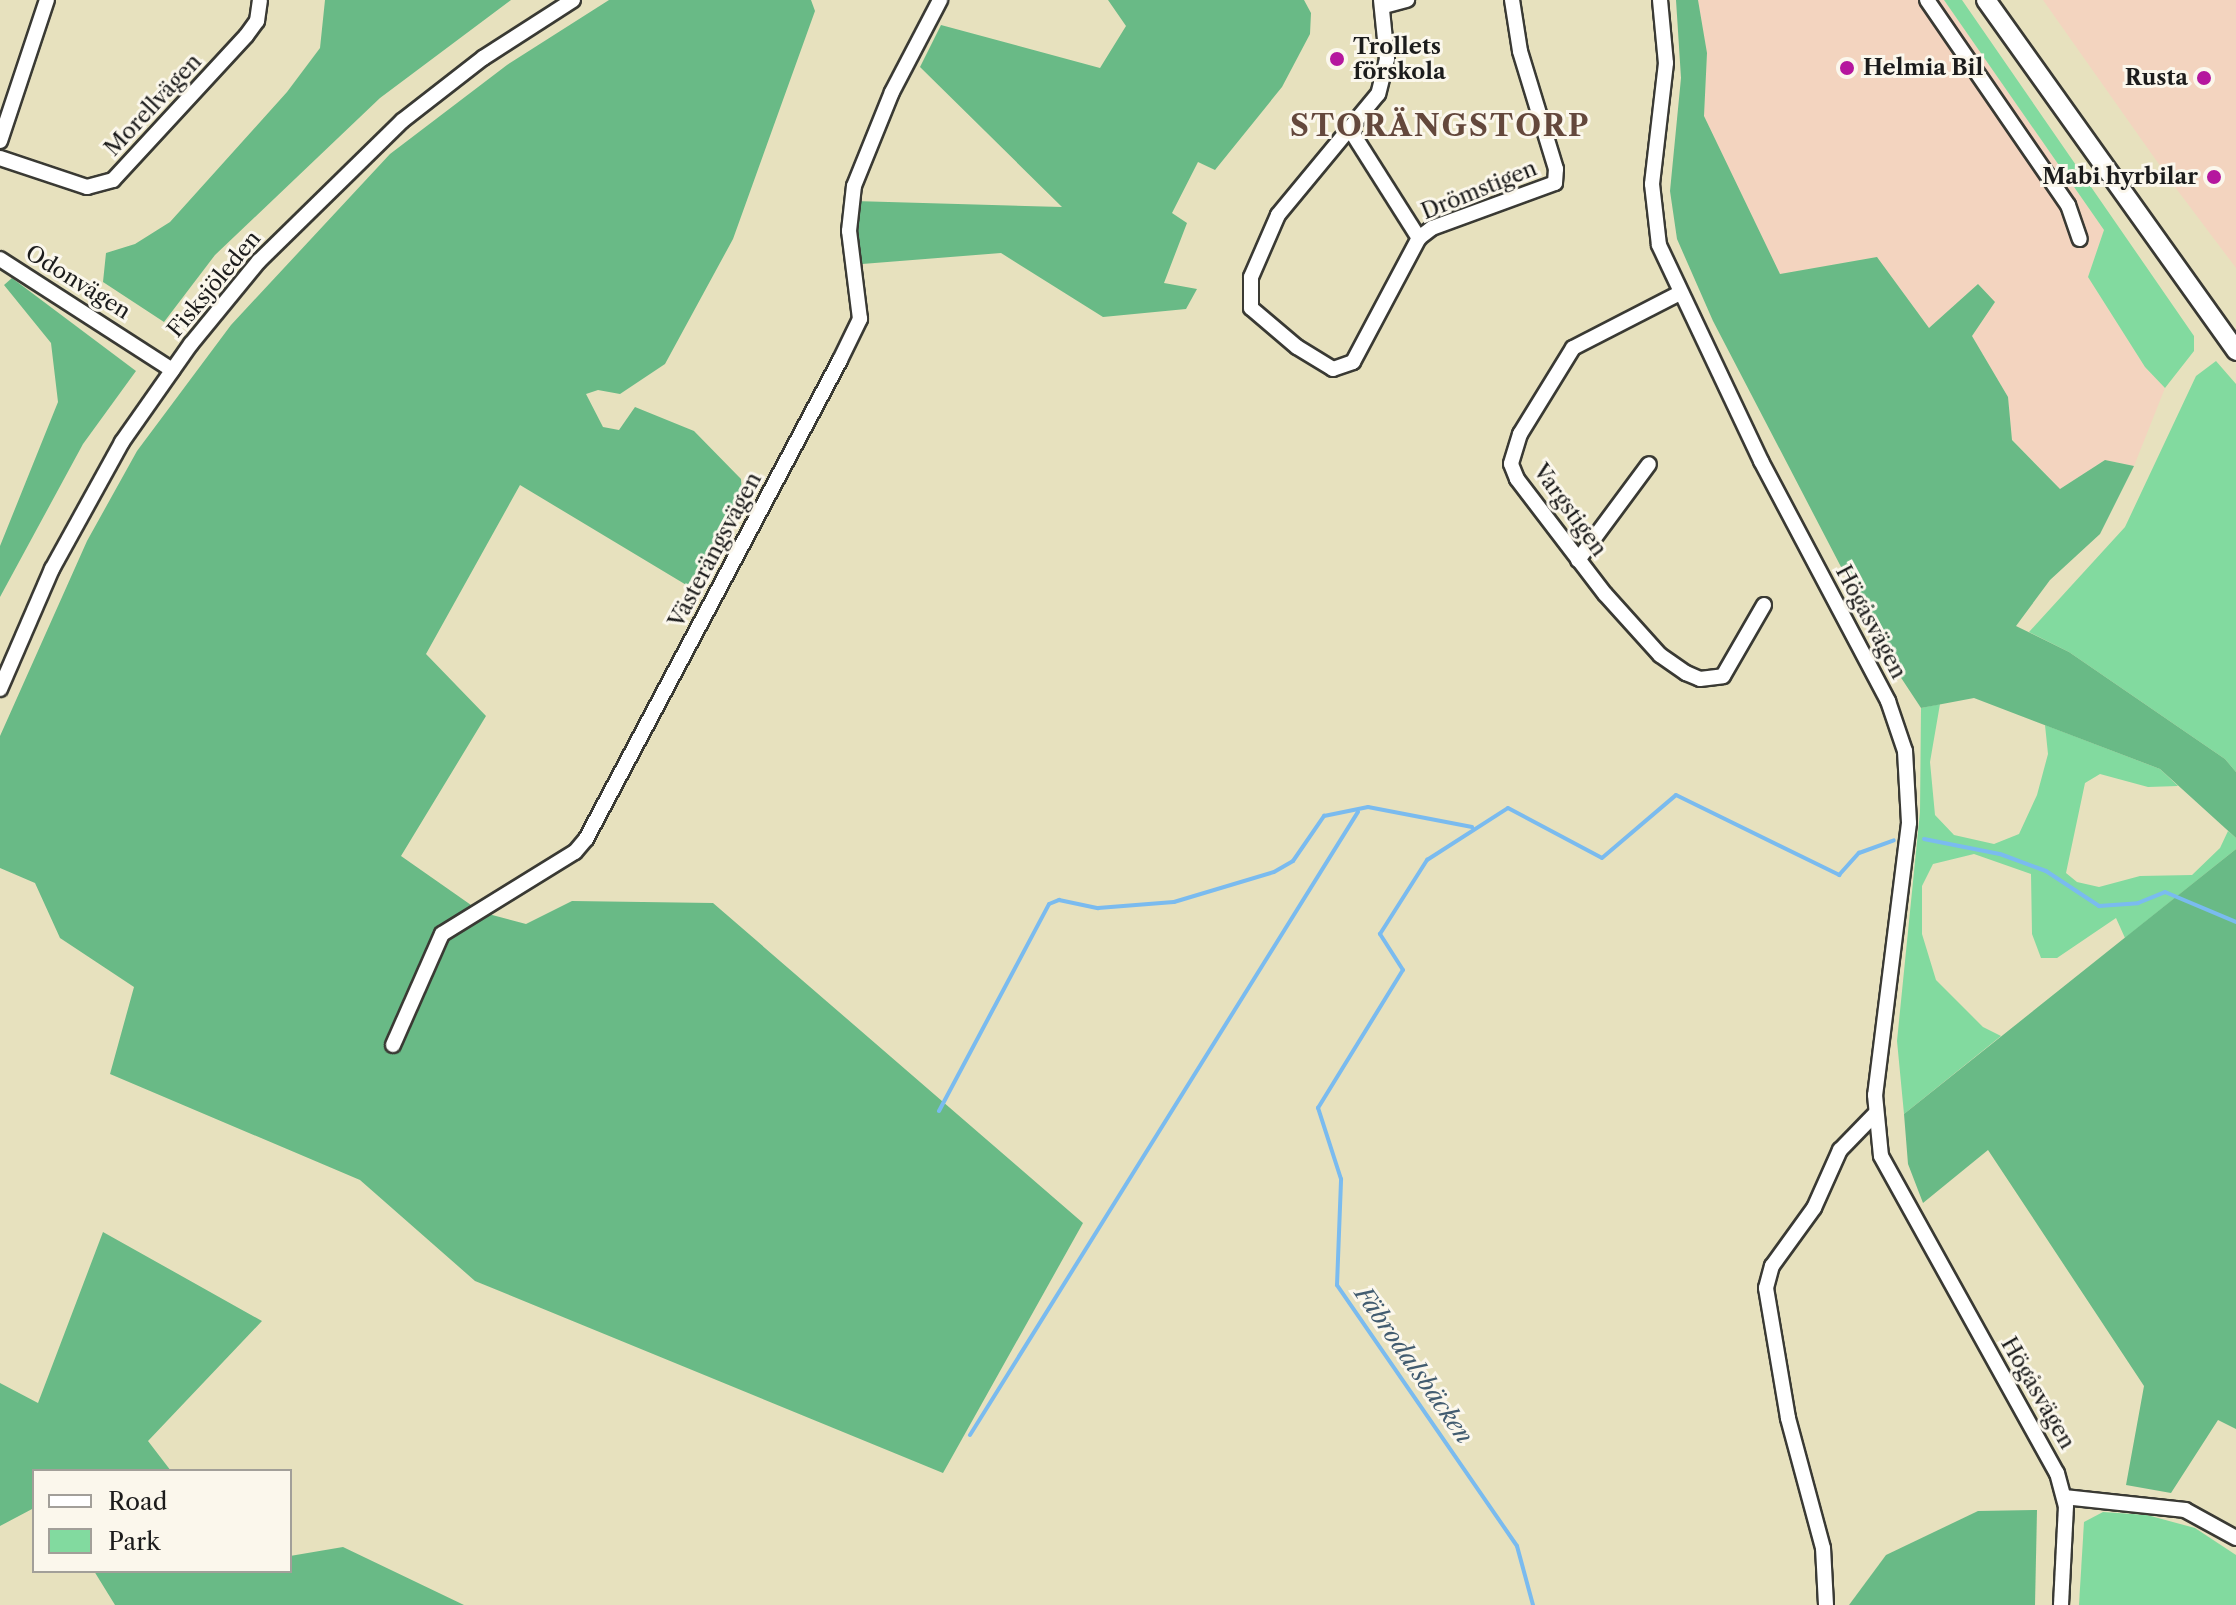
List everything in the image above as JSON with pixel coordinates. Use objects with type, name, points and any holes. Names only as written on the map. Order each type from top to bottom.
[{"type":"main road","points":[[1986,0],[2236,351]]},
{"type":"street","points":[[0,141],[47,0]]},
{"type":"street","name":"Morellvägen","points":[[0,158],[87,187],[113,180],[246,36],[257,21],[260,0]]},
{"type":"street","name":"Fisksjöleden","points":[[0,689],[79,517],[172,370],[259,261],[357,160],[483,58],[573,0]]},
{"type":"street","name":"Västerängsvägen","points":[[393,1045],[442,934],[575,852],[586,839],[840,360],[860,319],[849,231],[854,186],[892,92],[940,0]]},
{"type":"street","points":[[1382,3],[1407,0]]},
{"type":"street","name":"Drömstigen","points":[[1382,3],[1384,77],[1368,112],[1293,193],[1266,235],[1251,277],[1251,308],[1297,347],[1333,369],[1344,369],[1353,362],[1419,238],[1432,228],[1555,183],[1556,169],[1520,51],[1512,0]]},
{"type":"street","name":"Högåsvägen","points":[[1660,0],[1666,63],[1652,206],[1659,245],[1678,294],[1888,701],[1905,751],[1909,823],[1874,1115],[1887,1168],[1947,1281],[2049,1454],[2064,1497],[2061,1605]]},
{"type":"street","points":[[1927,0],[2068,205],[2080,239]]},
{"type":"street","name":"Drömstigen","points":[[1351,131],[1419,238]]},
{"type":"street","name":"Odonvägen","points":[[0,259],[172,370]]},
{"type":"street","name":"Vargstigen","points":[[1678,294],[1573,348],[1514,450],[1517,479],[1578,560],[1660,655],[1700,679],[1713,680],[1732,667],[1764,605]]},
{"type":"street","points":[[1578,560],[1649,464]]},
{"type":"street","points":[[1826,1605],[1823,1548],[1788,1418],[1766,1288],[1772,1266],[1814,1208],[1840,1150],[1874,1115]]},
{"type":"street","points":[[2064,1497],[2185,1510],[2236,1538]]},
{"type":"shaded area","points":[[1698,0],[1944,0],[2104,230],[2088,277],[2145,367],[2165,388],[2134,466],[2105,460],[2060,489],[2012,439],[2008,397],[1972,336],[1995,302],[1978,284],[1929,328],[1877,257],[1780,274],[1704,116],[1707,53]]},
{"type":"shaded area","points":[[2043,0],[2236,0],[2236,268],[2175,187]]},
{"type":"green space","points":[[325,0],[511,0],[380,98],[215,255],[164,322],[103,282],[106,253],[135,244],[170,222],[287,92],[320,48]]},
{"type":"green space","points":[[609,0],[811,0],[815,11],[733,239],[665,364],[620,394],[598,390],[586,394],[603,427],[619,430],[635,407],[694,431],[741,479],[743,506],[698,592],[520,485],[426,654],[486,716],[401,856],[481,912],[526,924],[572,901],[713,903],[1083,1223],[943,1473],[475,1281],[360,1180],[110,1074],[134,987],[60,938],[35,883],[0,868],[0,736],[87,541],[137,451],[231,325],[390,154],[507,65]]},
{"type":"green space","points":[[1108,0],[1304,0],[1311,13],[1310,34],[1282,87],[1215,170],[1198,162],[1172,213],[1187,223],[1164,283],[1197,289],[1186,309],[1103,317],[1001,253],[862,264],[854,201],[1062,207],[920,67],[941,25],[1100,68],[1126,26]]},
{"type":"green space","points":[[1676,0],[1698,0],[1707,53],[1704,116],[1780,274],[1877,257],[1929,328],[1978,284],[1995,302],[1972,336],[2008,397],[2012,440],[2060,489],[2105,460],[2134,466],[2100,534],[2050,580],[2016,626],[2069,652],[2225,759],[2236,772],[2236,838],[2160,769],[1974,698],[1921,708],[1890,661],[1713,321],[1677,239],[1670,191],[1681,78]]},
{"type":"green space","points":[[1944,0],[1962,0],[2194,336],[2194,351],[2165,388],[2145,367],[2088,277],[2104,230]]},
{"type":"green space","points":[[12,278],[136,371],[83,444],[0,597],[0,546],[58,402],[51,343],[4,285]]},
{"type":"green space","points":[[2216,361],[2236,384],[2236,772],[2225,759],[2069,652],[2029,632],[2125,527],[2196,376]]},
{"type":"green space","points":[[1940,704],[1930,762],[1935,815],[1954,835],[1994,844],[2019,834],[2037,795],[2048,754],[2045,725],[2160,769],[2178,786],[2148,787],[2100,774],[2085,783],[2066,873],[2077,882],[2099,887],[2140,876],[2192,875],[2220,848],[2228,831],[2236,838],[2236,849],[2125,938],[2116,918],[2057,958],[2041,958],[2032,934],[2031,874],[1974,854],[1933,864],[1922,886],[1922,934],[1936,980],[1983,1027],[2001,1036],[1904,1114],[1897,1041],[1920,812],[1921,708]]},
{"type":"green space","points":[[2236,849],[2236,1429],[2218,1420],[2171,1493],[2126,1485],[2144,1386],[1988,1150],[1923,1203],[1908,1164],[1904,1114]]},
{"type":"green space","points":[[103,1232],[262,1321],[148,1441],[169,1469],[32,1469],[32,1509],[0,1526],[0,1383],[38,1403]]},
{"type":"green space","points":[[2037,1510],[2035,1605],[1849,1605],[1886,1555],[1978,1511]]},
{"type":"green space","points":[[2103,1512],[2147,1515],[2195,1528],[2236,1555],[2236,1605],[2079,1605],[2084,1522]]},
{"type":"green space","points":[[343,1547],[464,1605],[115,1605],[95,1573],[292,1573],[292,1556]]},
{"type":"waterway","name":"Fäbrodalsbäcken","points":[[1533,1605],[1517,1546],[1337,1285],[1341,1179],[1318,1108],[1403,970],[1380,934],[1427,860],[1508,808],[1602,858],[1676,795],[1839,875],[1859,853],[1894,840]]},
{"type":"waterway","points":[[939,1111],[1049,904],[1059,900],[1098,908],[1174,902],[1274,872],[1293,861],[1324,816],[1368,807],[1472,827]]},
{"type":"waterway","points":[[970,1435],[1358,812]]},
{"type":"waterway","name":"Fäbrodalsbäcken","points":[[1924,839],[2000,854],[2046,871],[2099,906],[2138,903],[2165,892],[2236,922]]},
{"type":"place","name":"Trollets förskola","points":[[1337,59]]},
{"type":"place","name":"Helmia Bil","points":[[1847,68]]},
{"type":"place","name":"Rusta","points":[[2204,78]]},
{"type":"place","name":"Mabi hyrbilar","points":[[2214,177]]},
{"type":"district","name":"STORÄNGSTORP","points":[[1440,126]]}]
